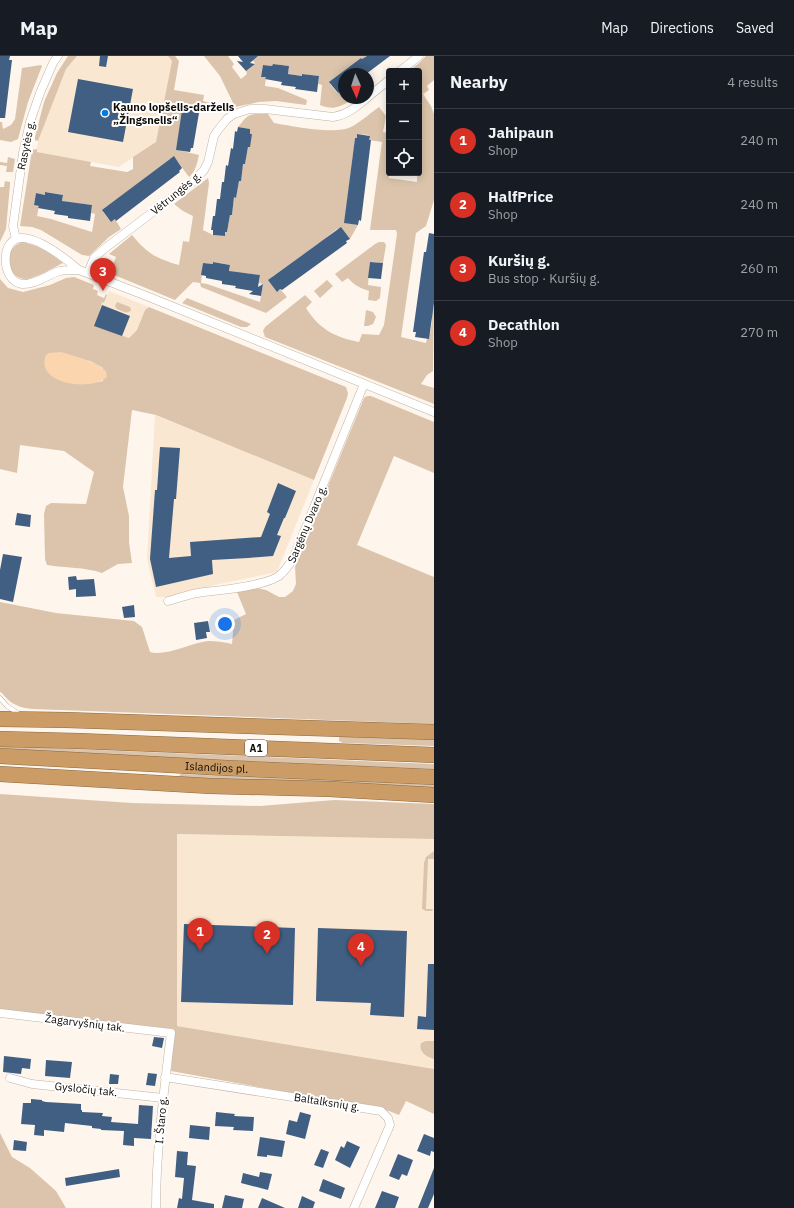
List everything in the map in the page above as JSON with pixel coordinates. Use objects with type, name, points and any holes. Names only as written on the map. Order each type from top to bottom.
[{"type":"highway","points":[[0,713],[66,720]]},
{"type":"highway","points":[[0,719],[434,732]]},
{"type":"highway","points":[[0,739],[66,720]]},
{"type":"highway","points":[[0,731],[79,741]]},
{"type":"highway","name":"Islandijos pl.","points":[[0,739],[434,755]]},
{"type":"highway","name":"Islandijos pl.","points":[[0,756],[227,768],[434,776]]},
{"type":"highway","points":[[4,778],[227,768]]},
{"type":"highway","points":[[4,778],[133,791],[210,786],[329,789],[434,795]]},
{"type":"street","name":"Rasytės g.","points":[[16,238],[13,226],[25,143],[30,122],[40,93],[53,63],[58,56]]},
{"type":"street","points":[[404,68],[419,56]]},
{"type":"street","name":"Vėtrungės g.","points":[[374,92],[386,82]]},
{"type":"street","name":"Vėtrungės g.","points":[[88,274],[94,258],[104,249],[184,188],[204,170],[208,162],[214,136],[227,119],[234,114],[250,109],[265,109],[333,117],[341,116],[359,104]]},
{"type":"street","points":[[79,270],[59,271],[30,283],[22,284],[9,277],[5,271],[2,263],[3,253],[8,244],[16,238],[32,240],[68,260],[79,270],[88,274],[144,295],[434,412]]},
{"type":"street","name":"Sargėnų Dvaro g.","points":[[168,601],[203,592],[215,592],[266,582],[279,576],[288,568],[364,384]]},
{"type":"street","name":"Žagarvyšnių tak.","points":[[0,1013],[171,1033]]},
{"type":"street","name":"I. Štaro g.","points":[[156,1208],[156,1186],[163,1098],[171,1033]]},
{"type":"street","name":"Baltalksnių g.","points":[[165,1077],[381,1111],[388,1118],[390,1125],[354,1208]]},
{"type":"street","name":"Gysločių tak.","points":[[10,1078],[32,1084],[163,1098]]},
{"type":"lane","points":[[0,698],[6,706],[19,714]]},
{"type":"shaded area","points":[[68,56],[77,56],[66,69],[38,141],[35,140],[44,102],[57,73]]},
{"type":"shaded area","name":"Kauno lopšelis-darželis „Žingsnelis“","points":[[77,56],[168,56],[172,61],[156,142],[119,167],[36,152],[39,138],[66,69]]},
{"type":"shaded area","points":[[168,56],[175,56],[179,61],[174,90],[204,95],[203,101],[214,104],[214,111],[196,113],[185,107],[178,150],[199,155],[196,167],[191,175],[189,177],[175,158],[170,159],[124,194],[103,212],[111,222],[115,219],[121,229],[109,237],[89,256],[82,255],[41,230],[32,227],[20,226],[32,150],[37,149],[37,152],[91,162],[90,166],[127,172],[133,169],[133,157],[156,142],[172,61]],"holes":[[[46,192],[63,195],[62,203],[92,205],[91,213],[95,214],[92,232],[37,216],[39,206],[34,205],[36,193],[45,195]]]},
{"type":"shaded area","points":[[204,56],[228,56],[234,64],[232,67],[241,79],[247,74],[246,71],[255,64],[253,60],[258,56],[367,56],[362,59],[361,58],[348,68],[338,68],[338,75],[330,84],[338,92],[338,104],[344,104],[332,108],[320,105],[322,85],[318,84],[319,76],[288,74],[289,66],[273,64],[272,66],[263,65],[261,77],[266,77],[265,86],[278,88],[307,100],[306,105],[276,101],[259,102],[235,107],[220,76]]},
{"type":"shaded area","points":[[426,56],[434,56],[434,80],[427,86],[429,90],[423,94],[431,106],[434,114],[434,200],[426,226],[416,233],[401,337],[426,343],[428,334],[430,334],[432,321],[431,311],[433,311],[434,303],[433,371],[427,375],[421,384],[434,388],[434,404],[265,337],[263,331],[265,327],[305,295],[312,302],[306,308],[311,316],[335,335],[359,342],[362,334],[379,335],[384,325],[397,234],[396,230],[370,230],[382,142],[369,140],[369,135],[358,134],[357,138],[355,138],[345,218],[347,219],[346,223],[358,225],[350,239],[337,229],[320,244],[319,243],[272,277],[277,291],[280,289],[287,297],[266,313],[201,287],[200,283],[193,282],[175,300],[102,270],[100,262],[112,267],[116,257],[109,254],[132,235],[152,254],[179,265],[183,241],[189,242],[193,216],[174,204],[208,178],[209,183],[203,230],[213,235],[225,236],[230,215],[232,215],[234,197],[236,197],[243,164],[245,164],[252,134],[250,134],[250,129],[238,127],[250,115],[268,114],[274,123],[313,129],[335,130],[351,127],[379,107],[386,116],[383,132],[386,132],[386,176],[389,176],[389,178],[417,182],[417,176],[422,176],[422,68],[413,68]],"holes":[[[214,262],[230,265],[229,273],[260,275],[259,283],[263,284],[260,302],[201,283],[203,263],[213,264]]]},
{"type":"shaded area","points":[[42,66],[28,102],[18,139],[11,142],[0,140],[0,122],[2,122],[3,129],[11,125],[15,119],[22,68]]},
{"type":"shaded area","points":[[8,157],[15,159],[13,172],[6,172],[7,166],[0,165],[0,162],[7,163]]},
{"type":"shaded area","points":[[5,181],[10,182],[10,185],[6,229],[0,242],[0,187],[4,187]]},
{"type":"shaded area","points":[[22,242],[44,250],[63,263],[28,279],[19,278],[8,268],[9,252],[16,245]]},
{"type":"shaded area","points":[[379,242],[384,242],[386,245],[383,263],[370,262],[368,285],[381,287],[380,298],[376,301],[368,300],[369,291],[357,286],[348,278],[342,282],[335,274]]},
{"type":"shaded area","points":[[74,277],[94,285],[93,289],[98,291],[97,295],[104,298],[106,294],[107,295],[104,303],[102,302],[95,326],[129,338],[137,330],[145,310],[149,307],[346,387],[348,393],[347,398],[314,480],[156,415],[132,410],[123,487],[129,516],[129,542],[132,563],[118,564],[102,573],[47,565],[45,559],[44,514],[46,506],[51,503],[86,504],[94,472],[64,451],[20,445],[17,473],[0,469],[0,279],[8,288],[23,292],[50,285],[66,278]],"holes":[[[73,357],[90,361],[103,368],[103,381],[85,384],[74,383]]]},
{"type":"shaded area","points":[[327,280],[333,286],[320,298],[314,291]]},
{"type":"shaded area","points":[[109,291],[149,307],[145,310],[137,330],[129,338],[94,326],[100,305],[102,302],[104,303]]},
{"type":"shaded area","points":[[187,298],[251,324],[247,327],[241,327],[182,303]]},
{"type":"shaded area","points":[[117,302],[130,307],[131,310],[128,312],[123,312],[117,309],[115,306]]},
{"type":"shaded area","points":[[366,310],[373,312],[376,317],[373,324],[364,326]]},
{"type":"shaded area","points":[[61,352],[96,364],[106,371],[107,377],[99,382],[89,384],[78,384],[56,379],[48,373],[45,365],[46,355],[49,353]]},
{"type":"shaded area","points":[[371,396],[434,422],[434,473],[394,456],[357,545],[434,577],[434,724],[33,709],[16,705],[0,692],[0,602],[56,613],[134,621],[142,627],[150,652],[163,653],[208,641],[232,644],[234,620],[246,614],[237,592],[257,588],[266,590],[279,597],[285,597],[293,591],[296,584],[295,567],[364,398]]},
{"type":"shaded area","points":[[155,415],[314,480],[277,572],[215,585],[171,597],[156,597],[147,559]]},
{"type":"shaded area","points":[[340,735],[434,738],[434,746],[343,743],[339,741]]},
{"type":"shaded area","points":[[0,746],[434,764],[434,769],[0,751]]},
{"type":"shaded area","points":[[181,774],[434,785],[434,790],[178,777]]},
{"type":"shaded area","points":[[0,794],[132,803],[260,806],[334,800],[434,804],[434,839],[177,834],[177,1026],[434,1069],[434,1114],[406,1101],[399,1115],[389,1111],[171,1071],[174,1029],[0,1010]]},
{"type":"shaded area","points":[[177,834],[434,839],[434,1069],[177,1026]]},
{"type":"shaded area","points":[[434,851],[434,859],[428,859],[426,909],[433,909],[432,911],[426,911],[422,909],[424,863],[426,857]]},
{"type":"shaded area","points":[[426,1041],[434,1041],[434,1059],[426,1055],[421,1049],[421,1043]]},
{"type":"shaded area","points":[[0,1133],[12,1157],[30,1168],[56,1191],[66,1208],[0,1208]]},
{"type":"building","points":[[0,56],[10,56],[9,60],[12,60],[5,118],[0,118]]},
{"type":"building","points":[[100,56],[108,56],[106,67],[99,66]]},
{"type":"building","points":[[238,56],[258,56],[250,63],[255,64],[246,71],[237,61],[243,62]]},
{"type":"building","points":[[367,56],[390,56],[374,68],[348,68],[361,58],[362,59]]},
{"type":"building","points":[[273,64],[289,66],[288,74],[319,76],[317,92],[295,89],[296,87],[281,85],[282,82],[261,77],[263,65],[272,66]]},
{"type":"building","points":[[338,75],[338,93],[329,82]]},
{"type":"building","points":[[78,79],[133,89],[123,142],[68,132]]},
{"type":"building","points":[[185,106],[197,108],[196,113],[199,113],[193,148],[191,148],[190,152],[176,150],[182,110],[184,110]]},
{"type":"building","points":[[238,127],[250,129],[250,134],[252,134],[250,147],[248,147],[245,164],[243,164],[241,181],[239,181],[236,198],[234,197],[232,215],[230,215],[227,232],[225,232],[225,236],[213,235],[213,230],[211,230],[213,216],[215,216],[217,199],[220,199],[226,165],[228,166],[231,148],[233,149],[235,131],[237,132]]},
{"type":"building","points":[[357,134],[370,136],[369,140],[371,140],[361,221],[359,220],[358,225],[344,223],[355,138],[357,138]]},
{"type":"building","points":[[174,156],[182,168],[179,171],[180,172],[116,221],[115,219],[111,222],[102,210]]},
{"type":"building","points":[[45,192],[63,195],[62,201],[92,205],[90,221],[68,218],[68,216],[54,214],[55,211],[38,208],[39,206],[34,205],[36,193],[45,195]]},
{"type":"building","points":[[341,227],[350,239],[346,241],[347,243],[282,290],[280,289],[277,292],[268,280]]},
{"type":"building","points":[[429,233],[434,234],[434,303],[429,339],[415,337],[416,332],[413,332],[424,252],[426,252]]},
{"type":"building","points":[[213,262],[230,265],[229,271],[260,275],[258,287],[263,284],[261,296],[249,294],[253,291],[222,284],[222,281],[206,278],[206,276],[201,275],[203,263],[213,264]]},
{"type":"building","points":[[370,262],[383,263],[381,279],[368,278]]},
{"type":"building","points":[[102,305],[130,316],[122,336],[94,326]]},
{"type":"building","points":[[160,447],[180,448],[169,558],[191,556],[190,542],[261,537],[270,514],[267,512],[278,483],[296,491],[277,535],[281,536],[273,556],[212,560],[213,574],[156,587],[150,559]]},
{"type":"building","points":[[17,513],[31,515],[30,527],[15,525]]},
{"type":"building","points":[[3,554],[22,557],[13,602],[0,599],[0,570]]},
{"type":"building","points":[[76,576],[77,580],[94,579],[96,596],[76,597],[76,589],[69,590],[68,577]]},
{"type":"building","points":[[134,605],[135,617],[124,618],[122,607]]},
{"type":"building","points":[[208,621],[210,632],[206,632],[207,638],[196,640],[194,623]]},
{"type":"building","points":[[184,924],[295,928],[293,1005],[181,1002]]},
{"type":"building","points":[[318,928],[407,931],[404,1017],[370,1015],[371,1003],[316,1001]]},
{"type":"building","points":[[428,964],[434,964],[434,1030],[417,1029],[418,1016],[426,1017]]},
{"type":"building","points":[[154,1037],[164,1038],[162,1048],[152,1046]]},
{"type":"building","points":[[4,1056],[31,1059],[30,1069],[22,1068],[21,1074],[3,1072]]},
{"type":"building","points":[[46,1060],[72,1062],[70,1078],[45,1076]]},
{"type":"building","points":[[148,1073],[157,1074],[155,1086],[146,1085]]},
{"type":"building","points":[[110,1074],[119,1075],[118,1084],[109,1084]]},
{"type":"building","points":[[31,1099],[46,1102],[81,1104],[82,1112],[103,1113],[102,1116],[112,1117],[111,1122],[138,1124],[139,1105],[153,1106],[151,1139],[134,1138],[134,1146],[123,1145],[124,1131],[101,1130],[92,1128],[92,1126],[65,1123],[64,1132],[44,1130],[44,1136],[34,1135],[35,1125],[21,1124],[23,1103],[31,1103]]},
{"type":"building","points":[[216,1112],[235,1114],[234,1116],[254,1117],[253,1131],[233,1130],[234,1127],[215,1126]]},
{"type":"building","points":[[300,1112],[311,1115],[305,1139],[286,1134],[289,1120],[297,1122]]},
{"type":"building","points":[[190,1125],[210,1127],[209,1140],[189,1138]]},
{"type":"building","points":[[424,1134],[434,1138],[434,1152],[431,1151],[430,1156],[417,1151]]},
{"type":"building","points":[[260,1137],[285,1141],[282,1157],[267,1155],[267,1157],[257,1156]]},
{"type":"building","points":[[14,1140],[27,1142],[26,1151],[13,1150]]},
{"type":"building","points":[[347,1141],[360,1147],[350,1168],[335,1160],[341,1146],[344,1148]]},
{"type":"building","points":[[321,1149],[329,1152],[323,1168],[314,1165]]},
{"type":"building","points":[[177,1151],[188,1152],[187,1165],[196,1166],[192,1200],[214,1204],[214,1208],[177,1208],[179,1198],[182,1199],[184,1178],[175,1177]]},
{"type":"building","points":[[398,1154],[413,1160],[407,1176],[402,1174],[399,1180],[389,1176]]},
{"type":"building","points":[[434,1168],[434,1194],[428,1208],[418,1208]]},
{"type":"building","points":[[119,1169],[120,1177],[66,1186],[65,1178]]},
{"type":"building","points":[[260,1172],[272,1174],[268,1190],[241,1183],[243,1173],[259,1177]]},
{"type":"building","points":[[323,1179],[345,1188],[341,1199],[319,1191]]},
{"type":"building","points":[[382,1191],[399,1197],[395,1208],[375,1208]]},
{"type":"building","points":[[225,1195],[244,1199],[242,1208],[222,1208]]},
{"type":"building","points":[[302,1196],[315,1202],[313,1208],[298,1208]]},
{"type":"building","points":[[262,1198],[285,1208],[258,1208]]},
{"type":"place","name":"Kauno lopšelis-darželis „Žingsnelis“","points":[[105,113]]},
{"type":"place","name":"Kuršių g.","points":[[103,291]]},
{"type":"place","name":"Jahipaun","points":[[200,951]]},
{"type":"place","name":"HalfPrice","points":[[267,954]]},
{"type":"place","name":"Decathlon","points":[[361,966]]}]
